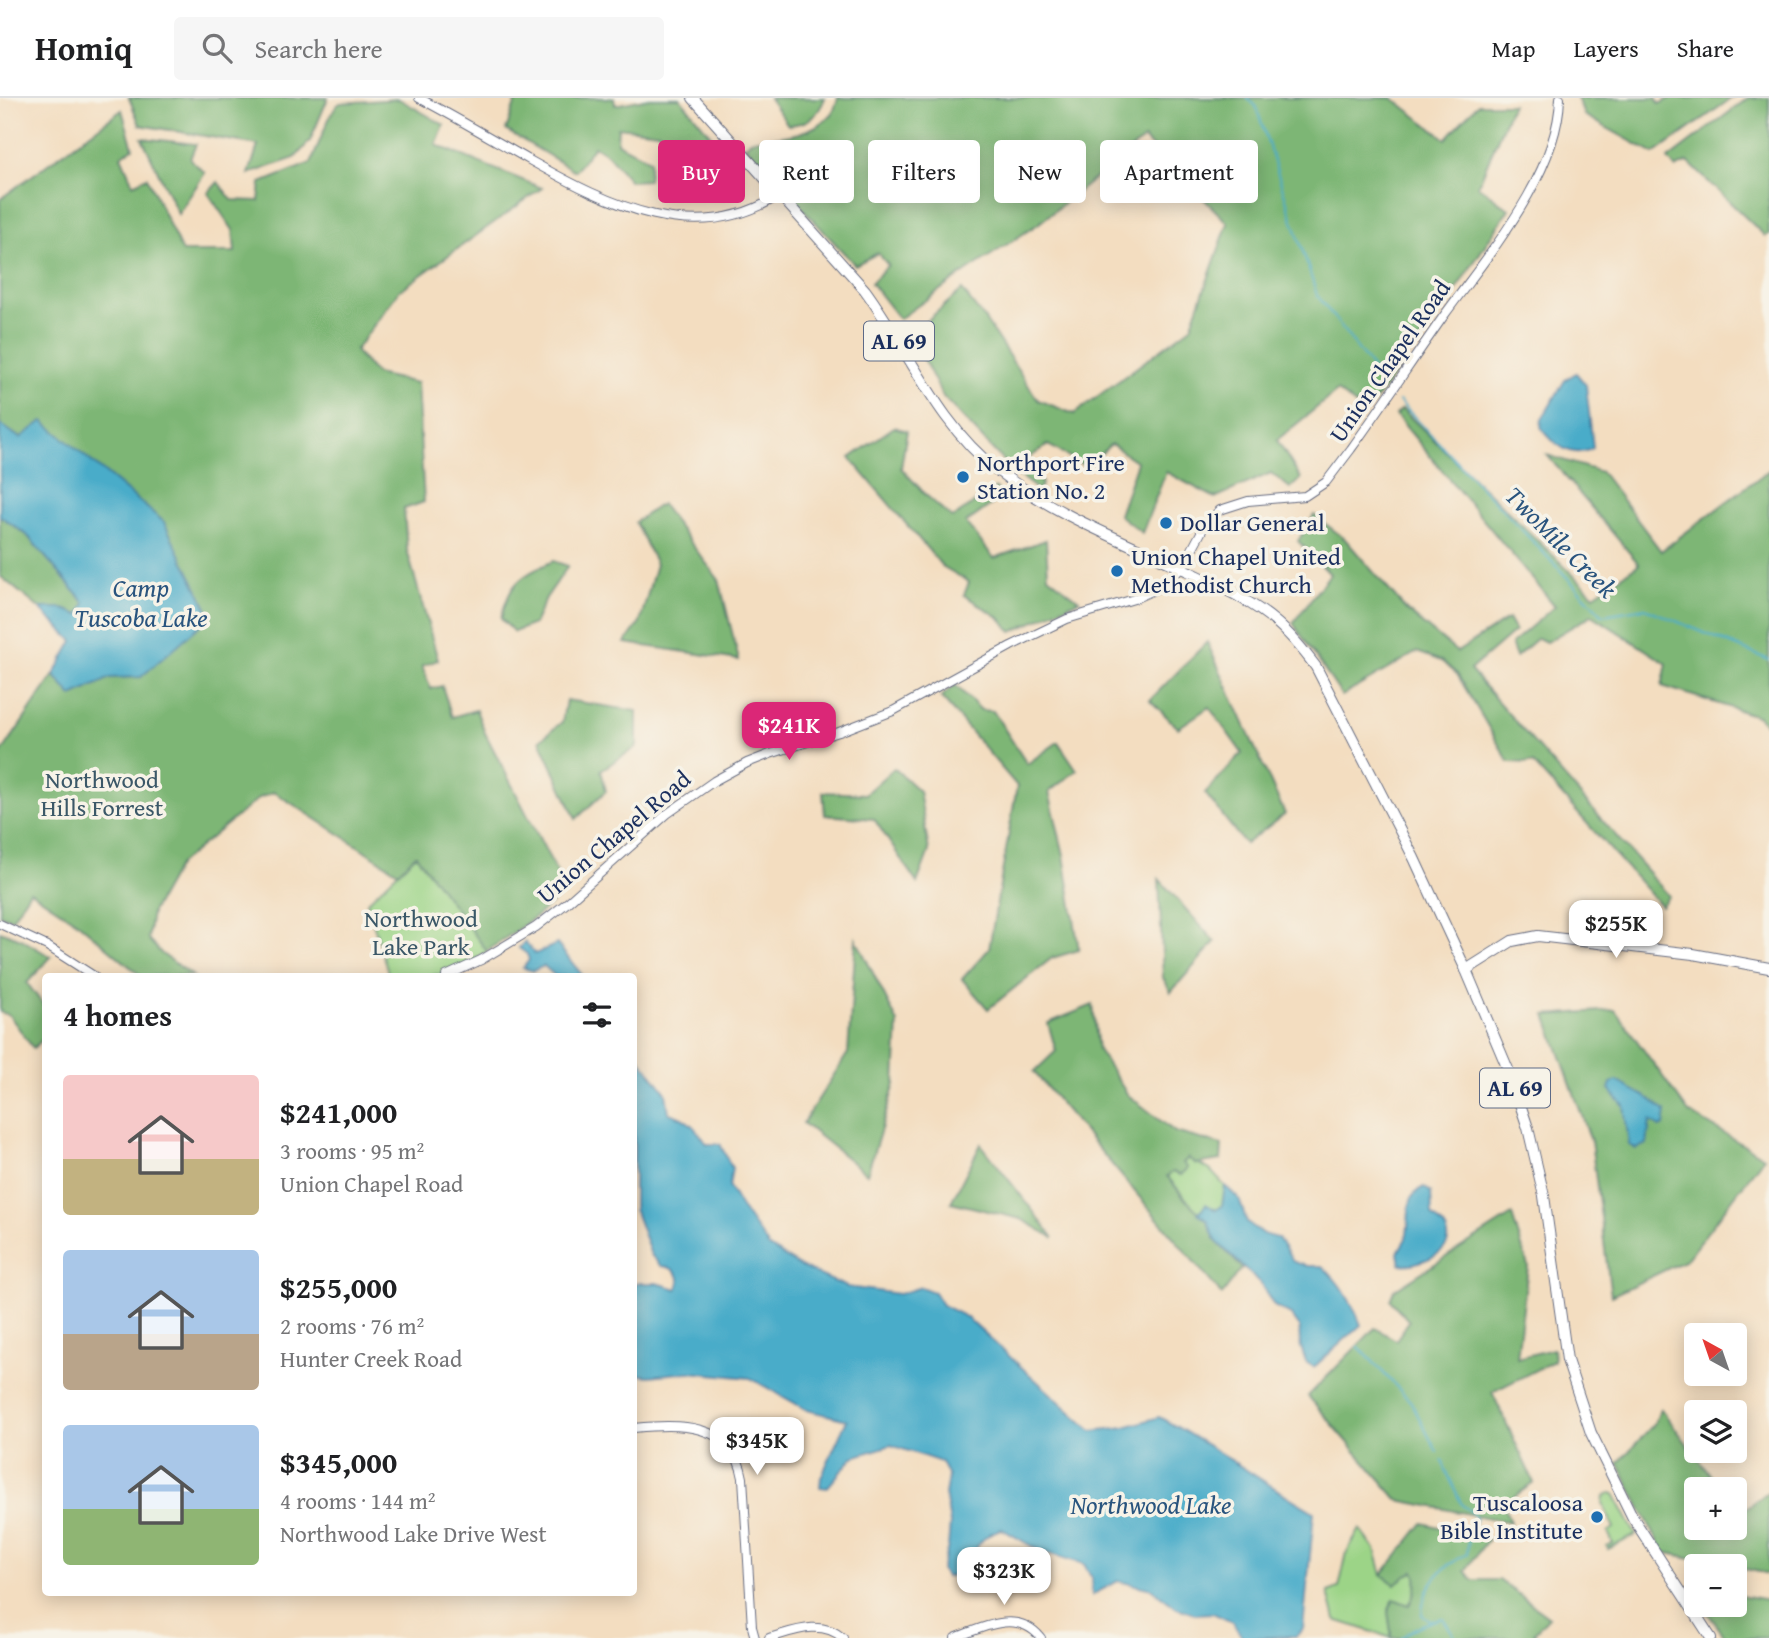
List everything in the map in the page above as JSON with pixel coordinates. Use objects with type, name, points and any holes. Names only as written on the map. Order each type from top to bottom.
[{"type":"main road","name":"AL 69","points":[[693,98],[759,170]]},
{"type":"main road","name":"AL 69","points":[[789,203],[870,298],[947,420],[967,444],[995,469],[1049,505],[1238,594],[1264,612],[1292,637],[1315,667],[1397,824],[1466,971],[1510,1074],[1533,1147],[1544,1196],[1563,1341],[1572,1378],[1591,1433],[1633,1518],[1711,1638]]},
{"type":"main road","points":[[1466,971],[1512,942],[1538,936],[1693,954],[1769,968]]},
{"type":"street","points":[[419,98],[567,181],[626,208],[672,218],[715,220],[741,215],[764,203]]},
{"type":"street","name":"Union Chapel Road","points":[[452,973],[489,956],[536,926],[568,902],[667,814],[725,774],[771,754],[893,711],[1011,646],[1067,619],[1134,599],[1158,588],[1182,568],[1205,525],[1220,510],[1248,501],[1305,496],[1316,490],[1334,473],[1529,195],[1555,131],[1560,98]]},
{"type":"street","points":[[0,924],[47,946],[89,973]]},
{"type":"street","points":[[637,1428],[667,1425],[692,1427],[721,1440],[738,1459],[743,1478],[752,1627],[755,1638]]},
{"type":"street","points":[[955,1638],[1010,1621],[1028,1626],[1041,1638]]},
{"type":"street","points":[[769,1638],[811,1627],[835,1631],[843,1638]]},
{"type":"green space","points":[[129,98],[328,98],[310,141],[295,158],[249,174],[258,145],[140,125]]},
{"type":"green space","points":[[517,98],[614,98],[615,105],[649,98],[680,98],[715,140],[676,140],[658,132],[618,127],[617,143],[650,160],[648,180],[630,181],[608,155],[594,146],[575,171],[506,130]]},
{"type":"green space","points":[[769,98],[825,98],[811,118],[788,125]]},
{"type":"green space","points":[[838,98],[1392,98],[1446,139],[1478,104],[1512,104],[1478,186],[1509,209],[1453,294],[1366,413],[1337,391],[1277,440],[1301,479],[1290,488],[1271,473],[1215,498],[1166,472],[1142,533],[1119,515],[1137,462],[1111,444],[1087,467],[1048,445],[1020,464],[1042,483],[1039,491],[1013,471],[943,397],[911,335],[962,290],[984,318],[1038,400],[1074,414],[1191,327],[1228,223],[1208,203],[1258,203],[1258,140],[1100,140],[1100,174],[1086,186],[1086,140],[994,140],[994,203],[1064,203],[1038,224],[899,319],[871,283],[888,265],[878,253],[855,265],[798,203],[854,203],[854,140],[759,140],[759,161],[745,146],[751,140],[794,134],[815,127],[832,114]]},
{"type":"green space","points":[[1577,98],[1656,98],[1659,104],[1672,98],[1732,98],[1654,154],[1584,115]]},
{"type":"green space","points":[[1748,98],[1769,98],[1769,234],[1765,236],[1688,162],[1675,168],[1668,159]]},
{"type":"green space","name":"Northwood Hills Forrest","points":[[399,99],[444,125],[436,145],[542,188],[399,291],[355,351],[376,374],[417,383],[424,502],[404,509],[407,550],[438,660],[422,666],[431,689],[442,686],[452,717],[476,710],[485,733],[566,890],[538,915],[487,951],[416,855],[398,872],[274,792],[259,798],[179,864],[152,912],[148,939],[162,954],[189,973],[137,973],[77,922],[30,891],[12,919],[0,915],[0,755],[54,675],[72,696],[110,678],[141,677],[20,438],[0,424],[0,199],[122,110],[133,148],[121,156],[133,184],[147,177],[182,252],[235,252],[233,230],[208,193],[218,182],[232,200],[259,201],[261,183],[311,163],[328,121],[340,103]]},
{"type":"green space","points":[[142,138],[196,144],[190,159],[205,173],[178,214]]},
{"type":"green space","points":[[1402,409],[1594,595],[1639,564],[1547,455],[1601,472],[1661,551],[1769,470],[1769,727],[1757,716],[1662,686],[1667,664],[1592,615],[1546,642],[1538,638],[1516,657],[1511,644],[1555,606],[1396,415]]},
{"type":"green space","points":[[894,427],[907,431],[901,468],[927,496],[952,518],[996,488],[1003,496],[966,523],[994,558],[1046,540],[1048,576],[1079,600],[1012,632],[1000,618],[964,595],[969,582],[942,566],[850,458]]},
{"type":"green space","points":[[661,504],[719,580],[739,660],[625,643],[640,622],[656,564],[635,522]]},
{"type":"green space","points":[[1314,515],[1345,539],[1407,611],[1457,652],[1508,619],[1515,631],[1470,670],[1669,896],[1661,906],[1533,763],[1509,762],[1457,674],[1441,661],[1417,652],[1342,696],[1293,623],[1330,574],[1298,541]]},
{"type":"green space","points":[[0,516],[27,535],[85,603],[79,615],[60,608],[39,608],[0,576]]},
{"type":"green space","points":[[553,561],[568,566],[546,598],[534,624],[514,632],[501,619],[508,596],[524,576]]},
{"type":"green space","points":[[1207,642],[1285,814],[1245,844],[1205,793],[1242,753],[1209,707],[1178,728],[1150,700]]},
{"type":"green space","points":[[955,685],[981,710],[993,711],[1027,764],[1058,742],[1077,770],[1049,792],[1064,855],[1079,950],[1052,958],[988,1009],[962,979],[989,949],[1017,786],[941,697]]},
{"type":"green space","points":[[566,700],[637,711],[637,747],[601,770],[606,791],[576,819],[540,740],[562,722]]},
{"type":"green space","points":[[894,768],[919,791],[929,851],[917,883],[874,819],[825,815],[823,792],[865,794]]},
{"type":"green space","name":"Northwood Lake Park","points":[[416,855],[487,951],[452,972],[388,973],[367,902]]},
{"type":"green space","points":[[1159,879],[1215,942],[1171,992],[1163,978]]},
{"type":"green space","points":[[0,931],[21,939],[51,957],[27,983],[42,1003],[42,1040],[33,1048],[9,1015],[0,1012]]},
{"type":"green space","points":[[856,939],[898,1023],[895,1084],[867,1174],[803,1123],[848,1053]]},
{"type":"green space","points":[[1093,1005],[1098,1050],[1128,1095],[1175,1132],[1222,1145],[1221,1160],[1196,1164],[1188,1158],[1183,1163],[1188,1168],[1181,1175],[1173,1172],[1167,1176],[1185,1199],[1207,1220],[1216,1241],[1242,1268],[1222,1295],[1034,1072],[1056,1051],[1048,1023]]},
{"type":"green space","points":[[1615,1010],[1689,1113],[1764,1157],[1686,1260],[1611,1296],[1591,1141],[1546,1015]]},
{"type":"green space","points":[[981,1144],[1054,1238],[1021,1219],[951,1202]]},
{"type":"green space","points":[[1188,1158],[1210,1170],[1225,1186],[1222,1206],[1216,1210],[1206,1205],[1198,1213],[1166,1175]]},
{"type":"green space","points":[[1512,1215],[1528,1266],[1517,1358],[1553,1349],[1554,1361],[1492,1392],[1534,1483],[1503,1504],[1510,1522],[1398,1500],[1308,1396],[1375,1328],[1396,1340],[1409,1321],[1390,1300],[1394,1290]]},
{"type":"green space","points":[[1661,1409],[1684,1440],[1684,1463],[1702,1463],[1712,1477],[1684,1477],[1684,1540],[1747,1540],[1747,1507],[1769,1492],[1769,1574],[1747,1569],[1747,1554],[1684,1554],[1684,1556],[1663,1552],[1618,1463],[1654,1424]]},
{"type":"green space","points":[[1611,1493],[1636,1535],[1608,1549],[1607,1546],[1613,1543],[1608,1532],[1614,1528],[1603,1504],[1604,1497]]},
{"type":"green space","points":[[1423,1523],[1488,1539],[1465,1571],[1473,1580],[1499,1580],[1549,1617],[1534,1633],[1538,1638],[1392,1638],[1388,1612],[1394,1599],[1409,1605],[1417,1580],[1414,1571],[1395,1584],[1382,1575]]},
{"type":"green space","points":[[1360,1529],[1375,1549],[1382,1575],[1415,1571],[1416,1589],[1409,1606],[1394,1599],[1388,1612],[1392,1638],[1335,1620],[1328,1592],[1339,1588],[1347,1552]]},
{"type":"green space","points":[[1747,1596],[1769,1600],[1769,1638],[1726,1638],[1711,1617],[1747,1617]]},
{"type":"water","points":[[1576,373],[1586,385],[1593,448],[1578,452],[1557,444],[1541,427],[1542,419],[1565,380]]},
{"type":"water","name":"Camp Tuscoba Lake","points":[[43,421],[164,522],[211,616],[141,677],[110,678],[72,696],[54,675],[73,641],[39,608],[60,608],[79,615],[85,603],[27,535],[0,516],[0,424],[20,438]]},
{"type":"water","points":[[525,941],[535,954],[557,944],[581,973],[552,973],[544,966],[533,971],[523,968],[529,960],[527,954],[519,948]]},
{"type":"water","name":"Northwood Lake","points":[[637,1055],[666,1093],[669,1113],[691,1124],[707,1144],[720,1144],[732,1168],[729,1187],[769,1247],[803,1268],[847,1287],[899,1294],[921,1287],[934,1292],[942,1305],[966,1317],[1092,1431],[1125,1427],[1159,1417],[1314,1512],[1303,1629],[1296,1636],[1243,1638],[1232,1622],[1213,1613],[1195,1614],[1177,1608],[1152,1589],[1118,1581],[1092,1595],[1091,1577],[1084,1564],[1040,1551],[1002,1529],[982,1541],[962,1573],[946,1577],[941,1570],[948,1547],[950,1523],[945,1494],[948,1477],[941,1462],[891,1445],[853,1457],[827,1488],[820,1487],[821,1477],[847,1420],[807,1410],[750,1378],[689,1372],[649,1376],[637,1374],[637,1283],[657,1283],[677,1289],[679,1284],[677,1273],[661,1266],[651,1255],[637,1217]]},
{"type":"water","points":[[1617,1081],[1653,1101],[1666,1112],[1664,1125],[1660,1127],[1650,1121],[1647,1144],[1636,1149],[1629,1145],[1624,1106],[1609,1089],[1611,1083]]},
{"type":"water","points":[[1225,1186],[1239,1199],[1247,1222],[1263,1234],[1278,1238],[1294,1262],[1307,1266],[1322,1266],[1340,1286],[1354,1308],[1361,1325],[1314,1367],[1306,1362],[1300,1344],[1299,1326],[1291,1315],[1274,1306],[1260,1283],[1216,1241],[1207,1220],[1198,1213],[1206,1204],[1216,1210],[1222,1206]]},
{"type":"water","points":[[1424,1187],[1431,1192],[1432,1215],[1446,1229],[1447,1242],[1438,1254],[1430,1258],[1400,1264],[1398,1253],[1408,1231],[1410,1203],[1417,1191]]},
{"type":"waterway","points":[[1247,98],[1256,106],[1317,295],[1381,380]]},
{"type":"waterway","name":"TwoMile Creek","points":[[1399,401],[1603,615],[1645,608],[1769,660]]},
{"type":"waterway","points":[[1358,1346],[1411,1402],[1437,1452]]},
{"type":"waterway","points":[[1430,1621],[1422,1615],[1430,1586],[1442,1571],[1467,1554],[1469,1535],[1476,1519],[1472,1512],[1462,1505],[1442,1461]]},
{"type":"waterway","points":[[1402,1638],[1421,1625],[1443,1618],[1456,1638]]},
{"type":"place","name":"Northport Fire Station No. 2","points":[[963,477]]},
{"type":"place","name":"Dollar General","points":[[1166,523]]},
{"type":"place","name":"Union Chapel United Methodist Church","points":[[1117,571]]},
{"type":"place","name":"Tuscaloosa Bible Institute","points":[[1597,1517]]}]
